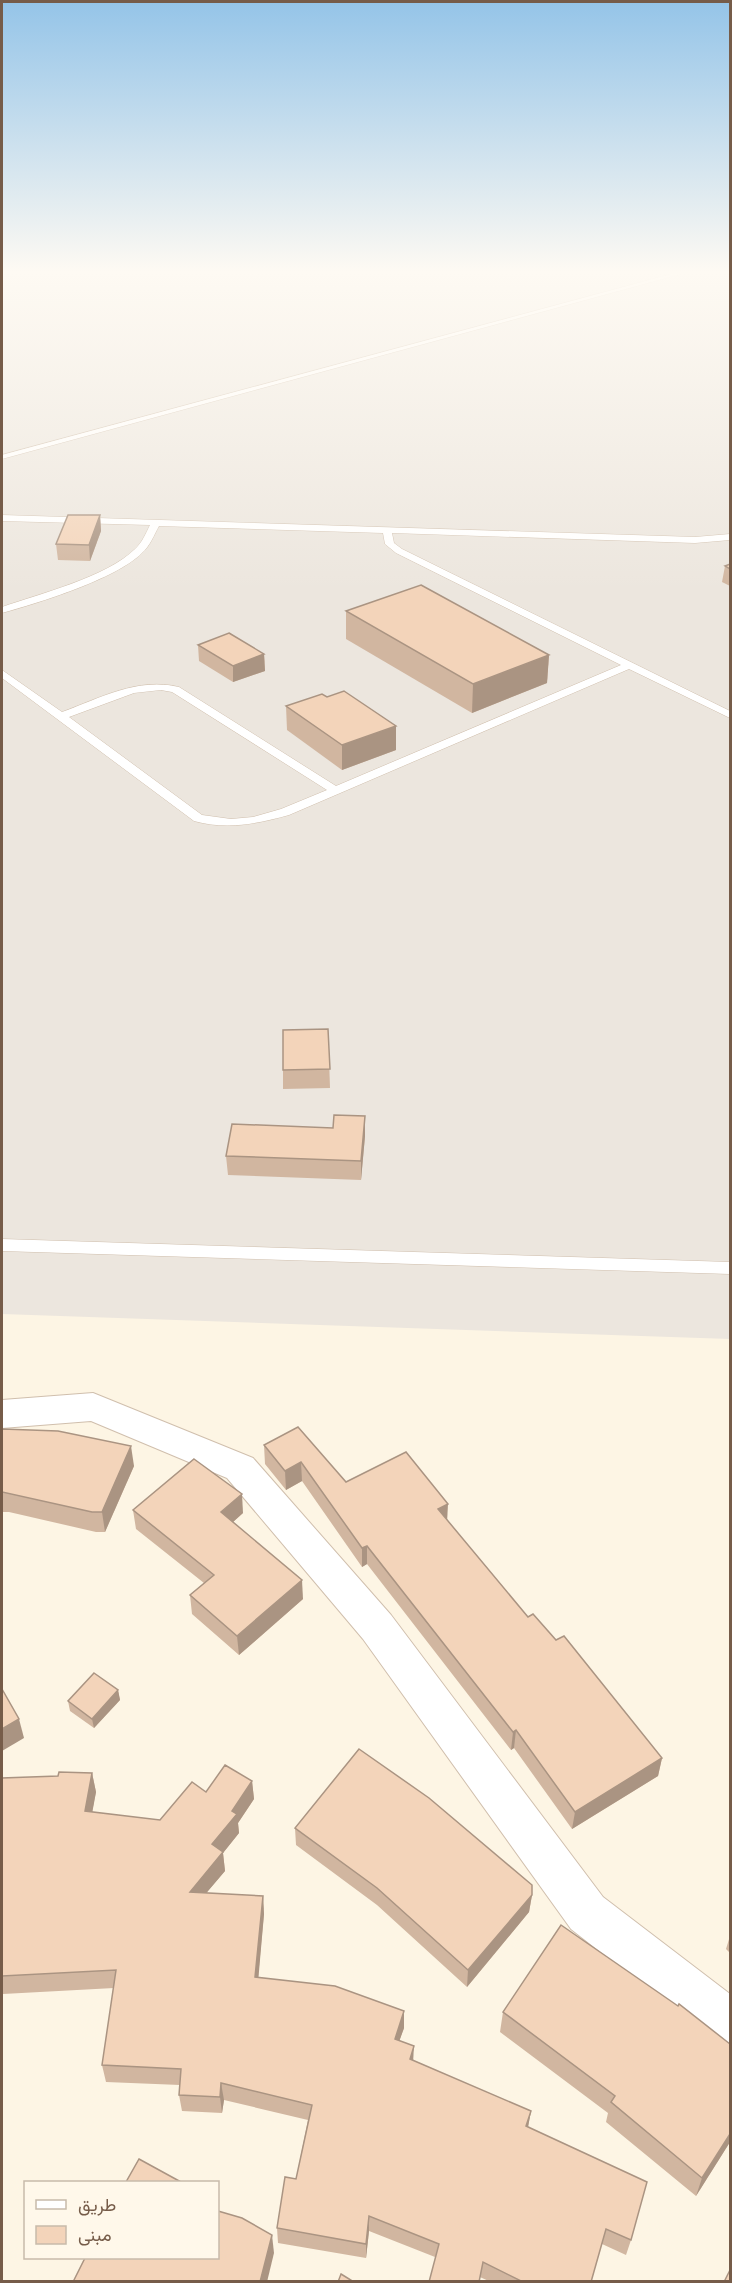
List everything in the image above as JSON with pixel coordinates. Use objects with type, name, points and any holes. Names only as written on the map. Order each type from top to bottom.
[{"type":"street","points":[[2,1414],[93,1407],[240,1468],[377,1627],[587,1913],[730,2023]]},
{"type":"lane","points":[[2,457],[292,379]]},
{"type":"lane","points":[[2,518],[695,540],[728,539]]},
{"type":"lane","points":[[2,610],[73,585],[130,559],[140,550],[156,523]]},
{"type":"lane","points":[[387,530],[390,544],[399,551],[730,715]]},
{"type":"lane","points":[[2,673],[198,818],[212,823],[257,821],[629,665]]},
{"type":"lane","points":[[60,717],[146,686],[166,686],[175,689],[335,790]]},
{"type":"lane","points":[[2,1245],[730,1268]]},
{"type":"shaded area","points":[[2,379],[730,379],[730,1339],[2,1314]]},
{"type":"building","points":[[68,515],[100,515],[89,545],[56,544]]},
{"type":"building","points":[[421,585],[549,655],[473,684],[346,611]]},
{"type":"building","points":[[229,633],[264,654],[233,666],[198,645]]},
{"type":"building","points":[[344,691],[396,726],[342,745],[286,706],[322,694],[327,697]]},
{"type":"building","points":[[328,1029],[330,1069],[283,1070],[283,1030]]},
{"type":"building","points":[[334,1115],[365,1116],[361,1161],[226,1156],[232,1124],[333,1128]]},
{"type":"building","points":[[298,1427],[346,1482],[406,1452],[448,1504],[438,1509],[528,1617],[533,1614],[556,1640],[564,1636],[662,1758],[575,1812],[516,1730],[513,1732],[367,1546],[362,1548],[301,1462],[285,1471],[264,1445]]},
{"type":"building","points":[[2,1429],[58,1431],[131,1446],[102,1512],[92,1512],[2,1492]]},
{"type":"building","points":[[194,1459],[242,1494],[221,1512],[302,1580],[237,1636],[190,1595],[214,1575],[133,1510]]},
{"type":"building","points":[[94,1673],[118,1690],[92,1719],[68,1701]]},
{"type":"building","points":[[2,1689],[19,1719],[2,1729]]},
{"type":"building","points":[[359,1749],[429,1798],[532,1885],[532,1895],[468,1970],[377,1888],[295,1828]]},
{"type":"building","points":[[225,1765],[252,1781],[232,1811],[237,1814],[212,1844],[223,1852],[190,1892],[263,1896],[255,1977],[335,1986],[404,2011],[395,2039],[414,2046],[410,2059],[531,2111],[526,2126],[647,2182],[631,2240],[606,2229],[591,2282],[523,2282],[483,2262],[479,2282],[429,2282],[439,2244],[369,2216],[366,2244],[277,2228],[285,2177],[296,2179],[312,2105],[221,2083],[220,2097],[179,2095],[181,2069],[102,2065],[116,1970],[2,1976],[2,1778],[58,1776],[59,1772],[92,1773],[85,1811],[160,1820],[192,1782],[206,1792]]},
{"type":"building","points":[[561,1925],[678,2006],[679,2004],[730,2044],[730,2134],[702,2178],[611,2102],[615,2096],[503,2012]]},
{"type":"building","points":[[139,2159],[179,2181],[127,2181]]},
{"type":"building","points":[[219,2211],[242,2218],[272,2235],[260,2282],[73,2282],[84,2259],[219,2259]]},
{"type":"building","points":[[730,2270],[730,2282],[724,2282]]},
{"type":"building","points":[[341,2274],[354,2282],[338,2282]]}]
